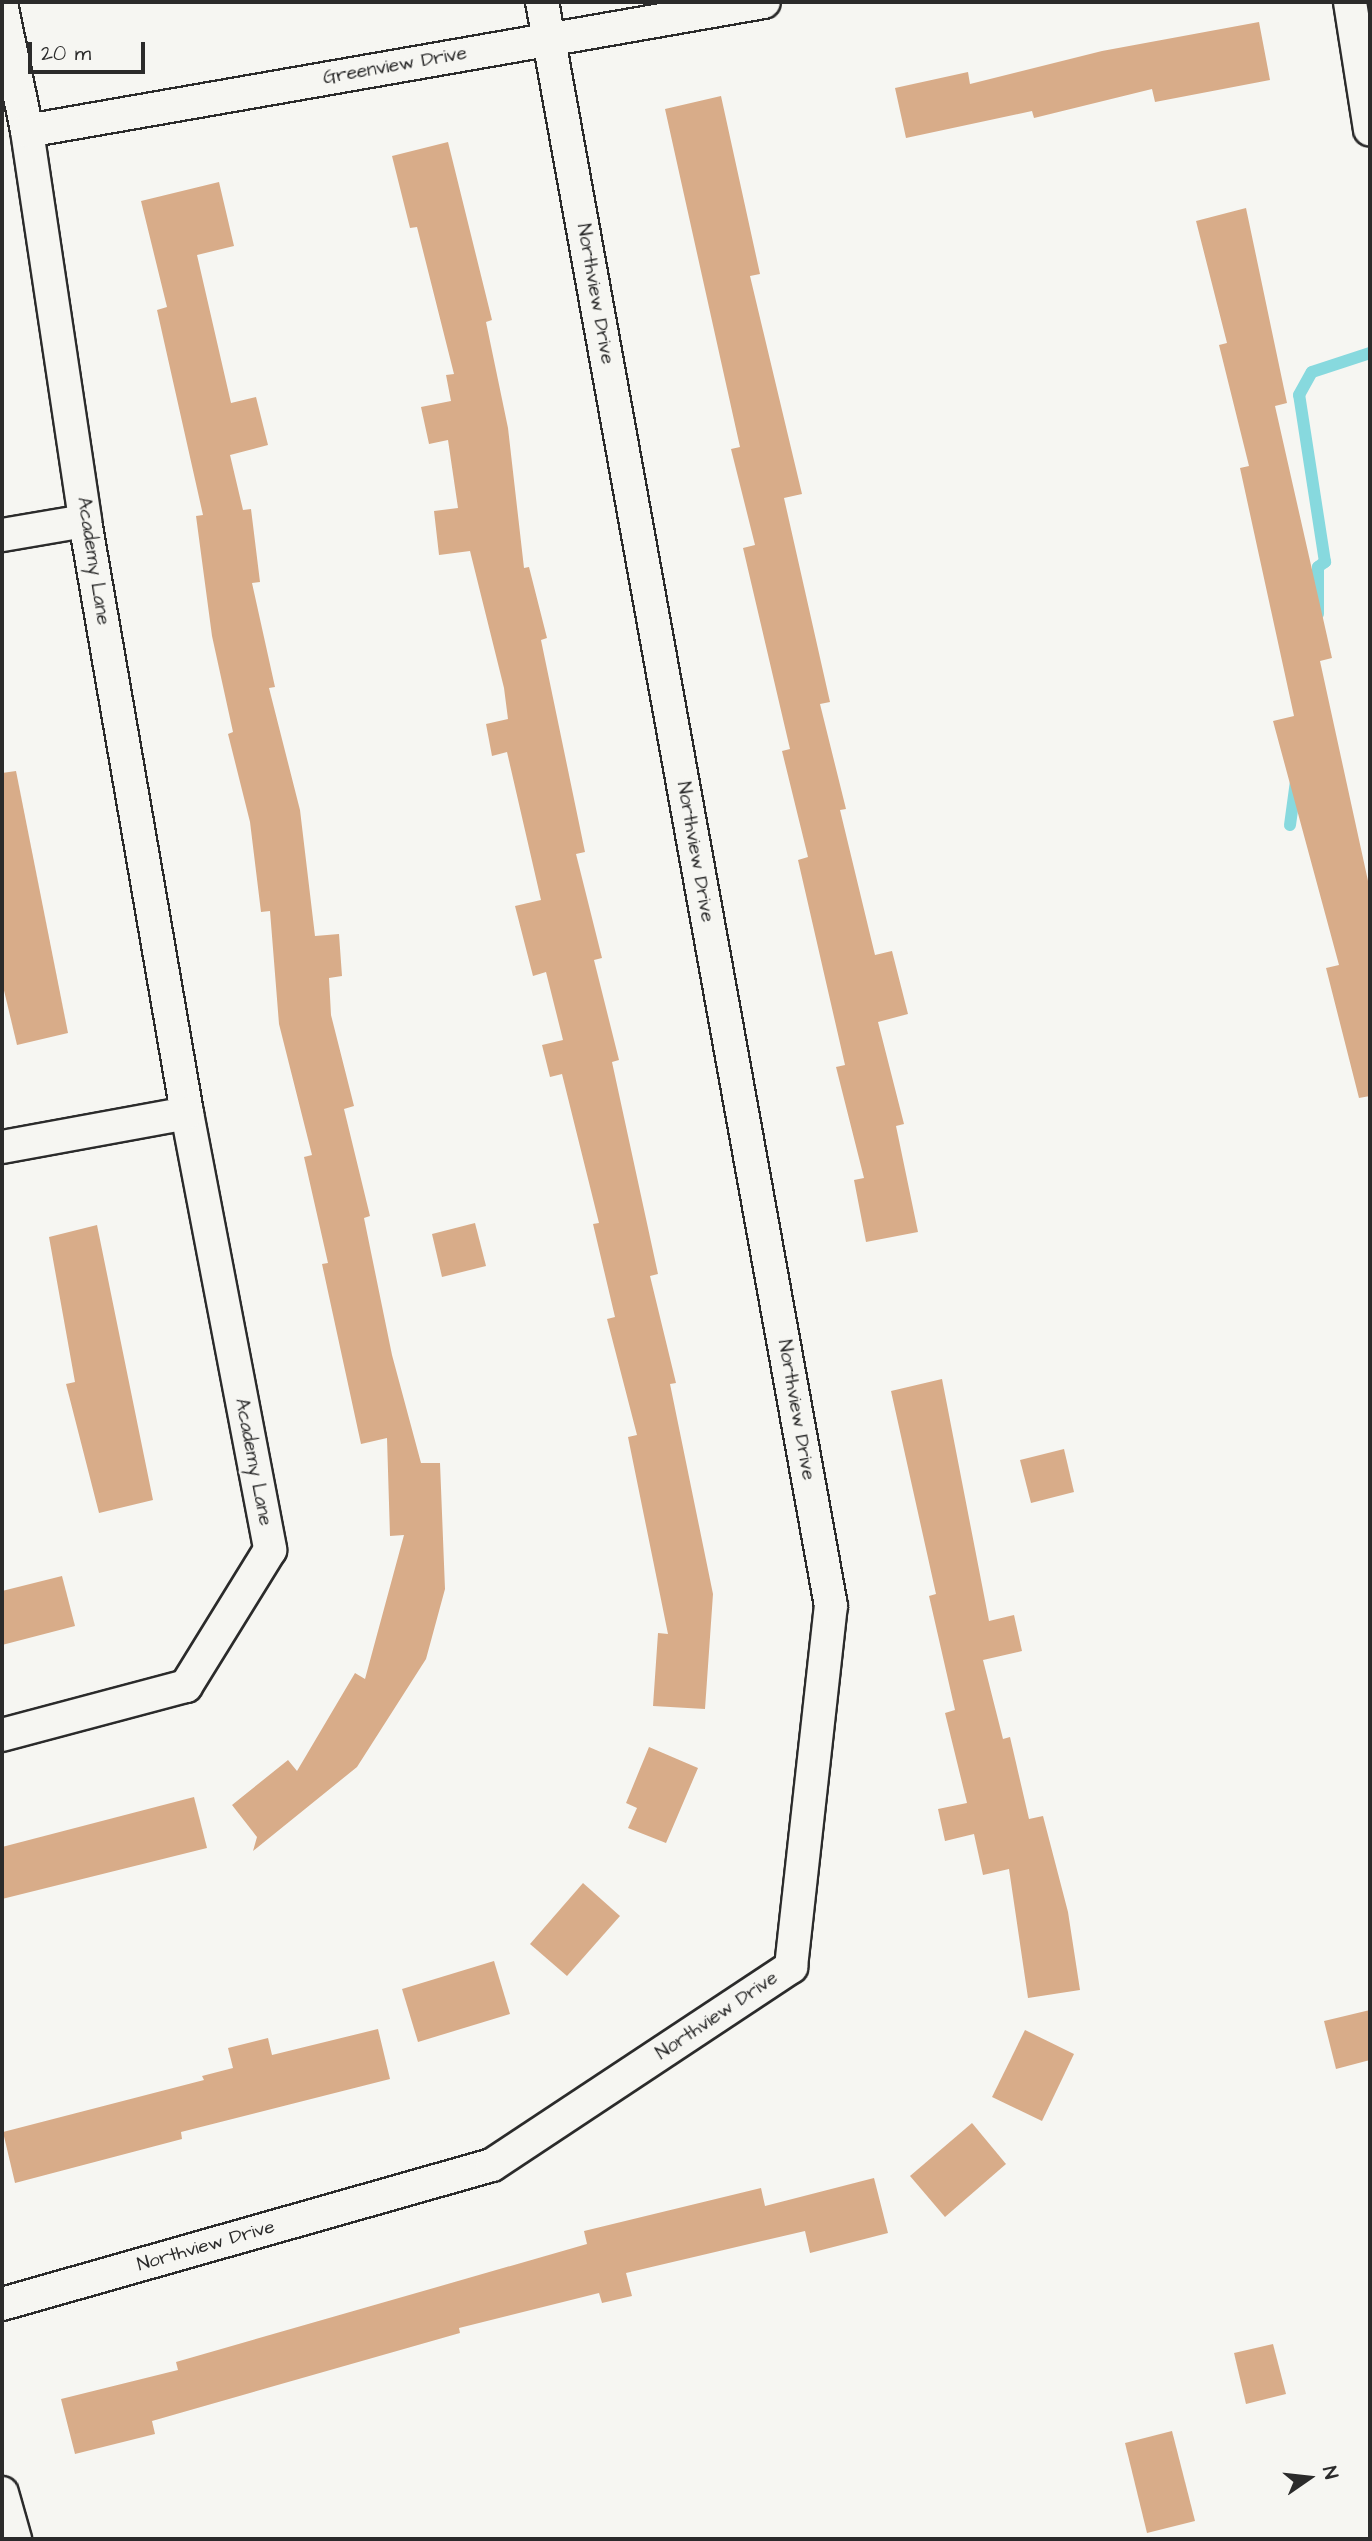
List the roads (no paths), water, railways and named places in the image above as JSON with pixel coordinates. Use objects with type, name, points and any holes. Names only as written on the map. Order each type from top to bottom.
[{"type":"street","name":"Northview Drive","points":[[2,2304],[492,2165],[791,1966],[831,1606],[542,2]]},
{"type":"street","name":"Greenview Drive","points":[[27,131],[764,2]]},
{"type":"street","points":[[1350,2],[1370,128]]},
{"type":"street","name":"Academy Lane","points":[[2,8],[27,131],[85,521],[187,1113],[270,1550],[186,1686],[2,1735]]},
{"type":"street","points":[[2,535],[85,521]]},
{"type":"street","points":[[2,1147],[187,1113]]},
{"type":"street","points":[[2,2493],[15,2539]]},
{"type":"waterway","points":[[1318,614],[1318,567],[1325,562],[1299,395],[1312,372],[1370,353]]},
{"type":"waterway","points":[[1290,825],[1296,781]]}]
